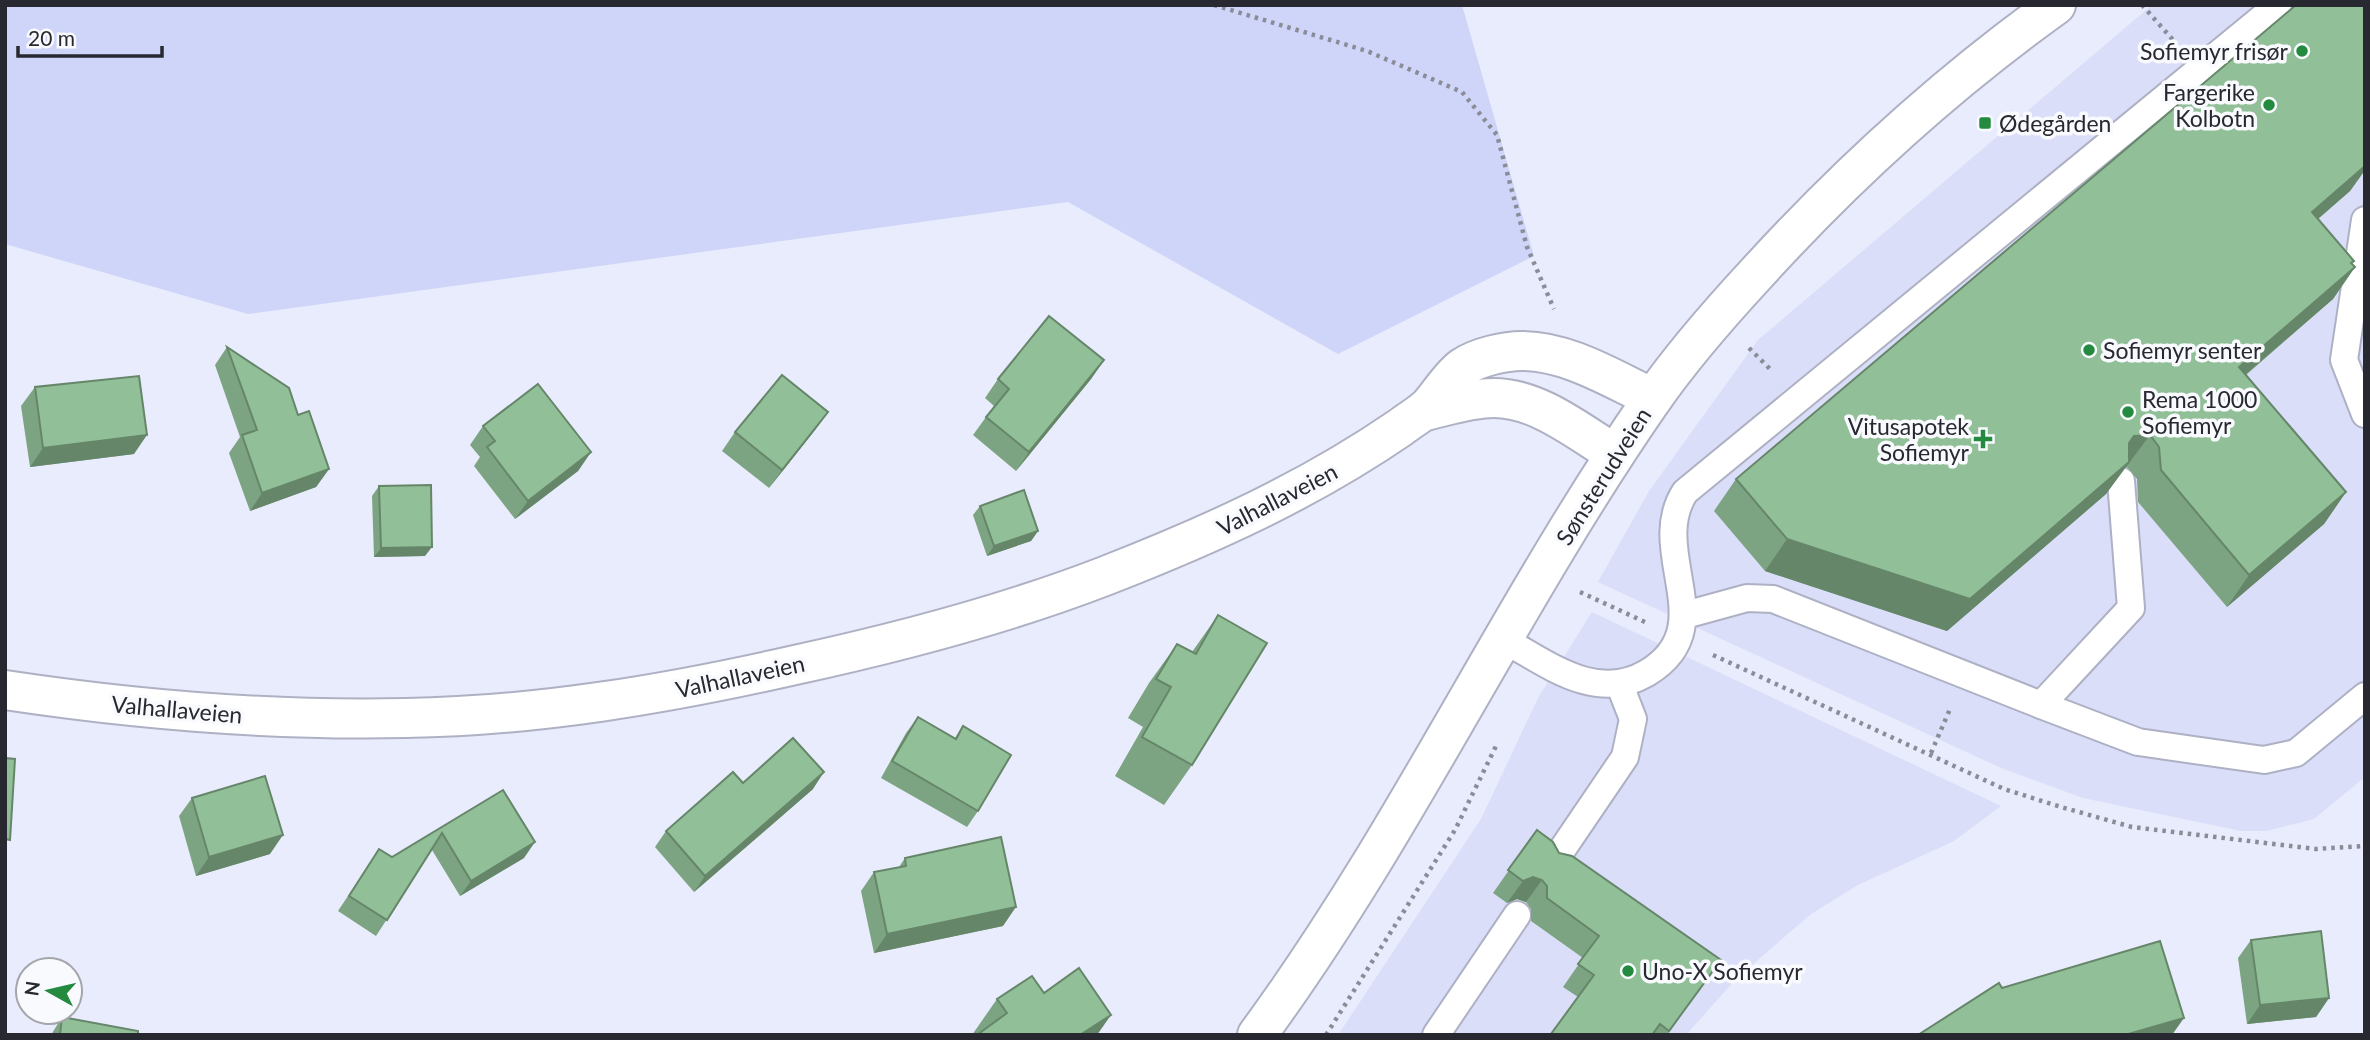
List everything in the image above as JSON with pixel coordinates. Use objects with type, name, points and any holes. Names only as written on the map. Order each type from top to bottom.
[{"type":"street","name":"Sønsterudveien","points":[[1257,1035],[1325,939],[1615,454],[1653,398],[1733,299],[1842,184],[1917,113],[2056,5]]},
{"type":"street","name":"Valhallaveien","points":[[5,690],[207,713],[412,718],[562,706],[733,679],[971,623],[1102,577],[1274,505],[1354,459],[1424,411],[1464,367],[1493,355],[1520,351],[1577,363],[1653,398]]},
{"type":"street","name":"Valhallaveien","points":[[1424,411],[1494,398],[1515,401],[1531,405],[1615,454]]},
{"type":"lane","points":[[1683,627],[1673,526],[1679,501],[1685,492],[2278,5]]},
{"type":"lane","points":[[2365,220],[2344,360],[2365,414]]},
{"type":"lane","points":[[2041,705],[2131,608],[2121,481]]},
{"type":"lane","points":[[1504,640],[1585,683],[1619,683],[1638,678],[1661,665],[1683,627],[1747,598],[1773,599],[2138,742],[2264,760],[2296,753],[2365,696]]},
{"type":"lane","points":[[1553,863],[1625,757],[1633,719],[1619,683]]},
{"type":"lane","points":[[1437,1035],[1517,915]]},
{"type":"path","points":[[1214,5],[1367,51],[1462,92],[1497,135],[1527,247],[1557,318]]},
{"type":"path","points":[[2142,5],[2201,69]]},
{"type":"path","points":[[1576,590],[1683,627],[1875,731],[1931,753],[2004,789],[2132,827],[2316,849],[2365,846]]},
{"type":"path","points":[[1931,753],[1964,674]]},
{"type":"path","points":[[1326,1035],[1455,830],[1499,741]]},
{"type":"shaded area","points":[[5,5],[1462,5],[1534,256],[1338,354],[1068,202],[248,314],[5,244]]},
{"type":"shaded area","points":[[2152,5],[2365,5],[2365,777],[2314,819],[2266,831],[2241,831],[2083,798],[2001,768],[1598,582],[1649,491],[1758,340]]},
{"type":"shaded area","points":[[1592,612],[2001,806],[1954,841],[1858,885],[1811,914],[1736,979],[1686,1035],[1338,1035],[1481,819],[1538,698]]},
{"type":"building","name":"Sofiemyr senter","points":[[2296,5],[2365,5],[2365,166],[2312,212],[2354,261],[2351,263],[2355,267],[2239,367],[2346,492],[2249,575],[2161,470],[2159,447],[2150,435],[2134,436],[2129,443],[2129,462],[1970,599],[1787,539],[1736,479]]},
{"type":"building","points":[[1049,316],[1104,360],[1029,452],[986,417],[1009,389],[998,379]]},
{"type":"building","points":[[227,347],[289,388],[298,415],[309,411],[329,469],[262,493],[242,435],[257,430]]},
{"type":"building","points":[[782,375],[828,412],[782,470],[735,432]]},
{"type":"building","points":[[139,376],[147,435],[43,448],[35,387]]},
{"type":"building","points":[[538,384],[591,452],[528,501],[487,447],[495,441],[483,426]]},
{"type":"building","points":[[431,485],[432,547],[381,548],[379,486]]},
{"type":"building","points":[[1024,490],[1038,531],[994,546],[980,506]]},
{"type":"building","points":[[1218,615],[1267,643],[1192,765],[1142,737],[1171,687],[1156,679],[1177,644],[1196,654]]},
{"type":"building","points":[[918,717],[956,739],[963,726],[1011,755],[978,811],[892,761]]},
{"type":"building","points":[[793,738],[824,772],[705,876],[666,831],[733,772],[743,783]]},
{"type":"building","points":[[5,758],[15,759],[10,840],[5,839]]},
{"type":"building","points":[[265,776],[283,835],[209,857],[192,798]]},
{"type":"building","points":[[503,790],[535,842],[471,881],[442,833],[387,920],[349,896],[379,849],[392,857]]},
{"type":"building","points":[[1537,830],[1553,842],[1559,853],[1572,856],[1721,960],[1669,1031],[1660,1024],[1652,1035],[1551,1034],[1594,975],[1578,964],[1599,936],[1547,898],[1547,886],[1542,880],[1533,877],[1523,881],[1508,870]]},
{"type":"building","points":[[1001,837],[1016,907],[887,934],[874,872],[906,866],[905,858]]},
{"type":"building","points":[[2321,931],[2329,998],[2260,1005],[2251,940]]},
{"type":"building","points":[[2160,941],[2184,1018],[2125,1035],[1918,1035],[1999,983],[2002,988]]},
{"type":"building","points":[[1079,968],[1111,1015],[1080,1035],[977,1035],[1007,1013],[997,999],[1032,976],[1044,993]]},
{"type":"building","points":[[84,1021],[138,1031],[138,1035],[60,1035],[61,1026],[84,1026]]},
{"type":"place","name":"Sofiemyr frisør","points":[[2302,51]]},
{"type":"place","name":"Fargerike Kolbotn","points":[[2269,105]]},
{"type":"place","name":"Ødegården","points":[[1985,123]]},
{"type":"place","name":"Sofiemyr senter","points":[[2089,350]]},
{"type":"place","name":"Rema 1000 Sofiemyr","points":[[2128,412]]},
{"type":"place","name":"Vitusapotek Sofiemyr","points":[[1983,439]]},
{"type":"place","name":"Uno-X Sofiemyr","points":[[1628,971]]}]
